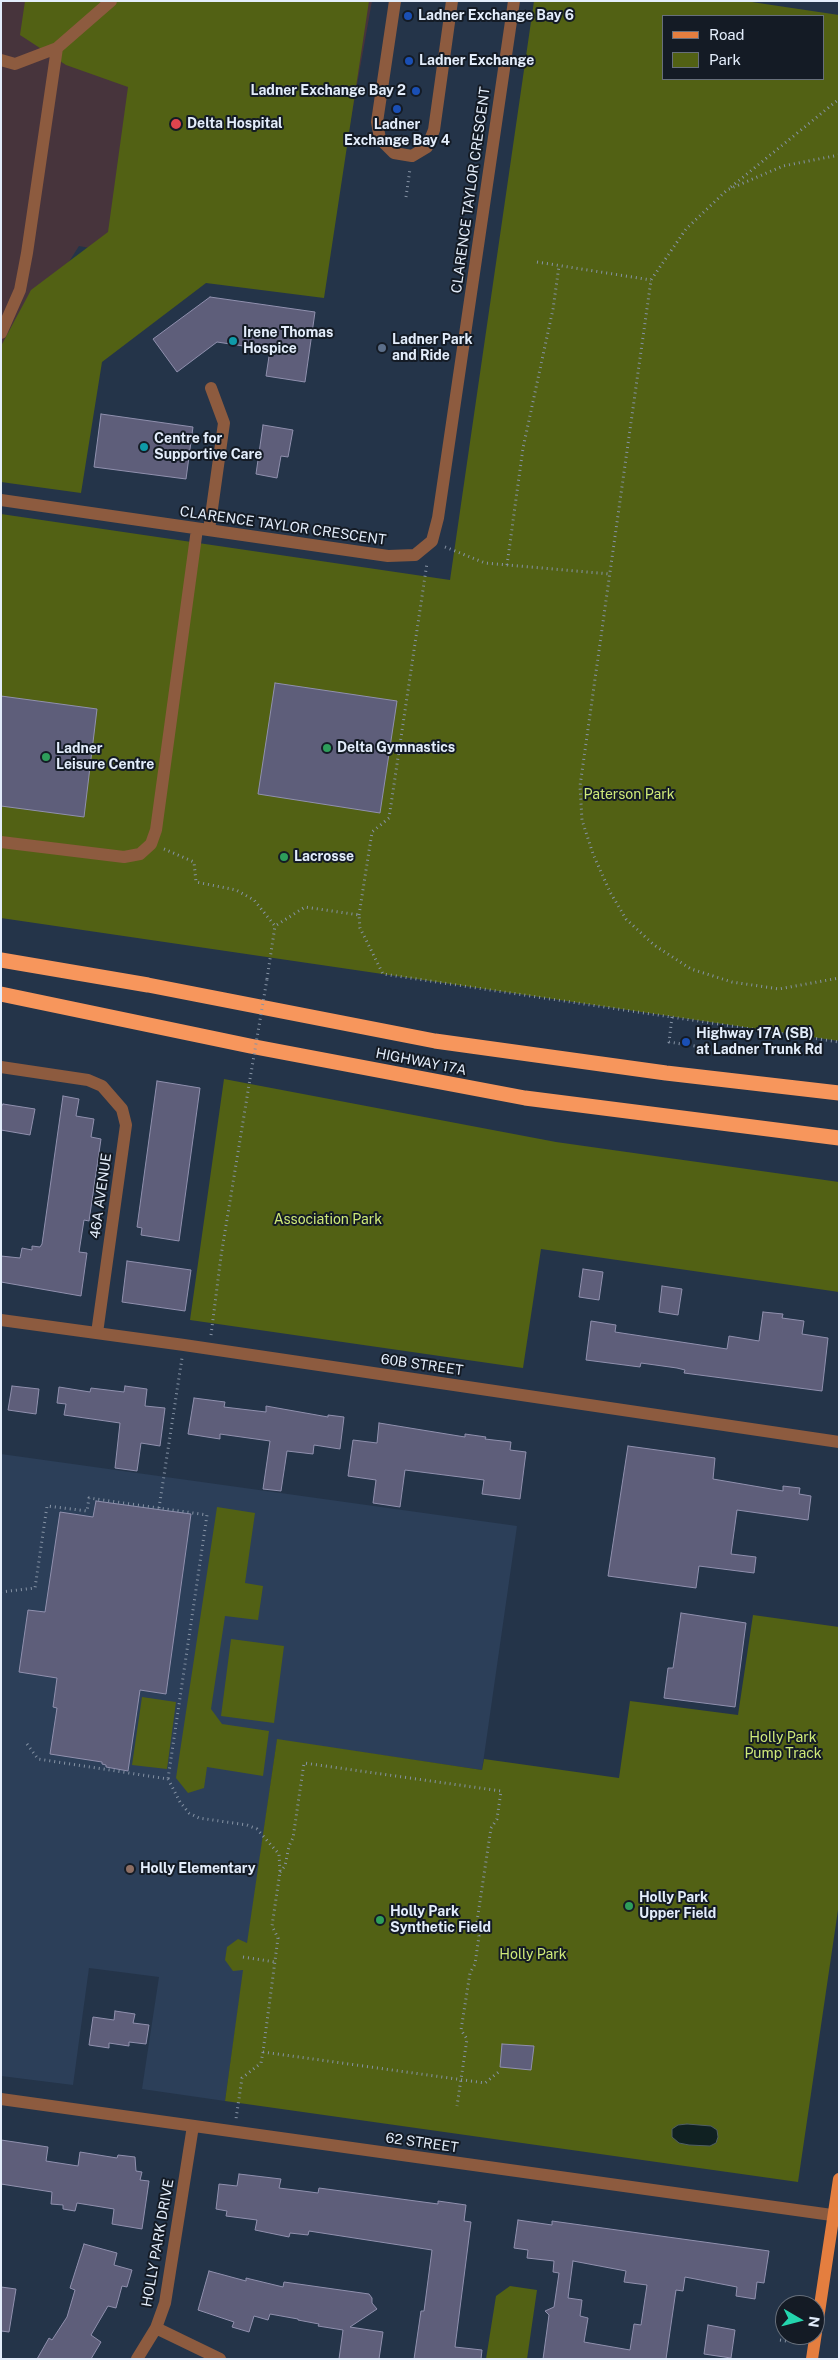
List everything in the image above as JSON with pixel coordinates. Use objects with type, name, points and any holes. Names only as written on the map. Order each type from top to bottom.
[{"type":"highway","name":"HIGHWAY 17A","points":[[1,960],[148,985],[435,1041],[666,1073],[839,1094]]},
{"type":"highway","name":"HIGHWAY 17A","points":[[1,994],[250,1046],[525,1098],[839,1138]]},
{"type":"main road","points":[[812,2359],[836,2216],[839,2179]]},
{"type":"street","points":[[1,60],[15,64],[57,48],[111,1]]},
{"type":"street","points":[[396,1],[377,122],[380,139],[394,153],[412,156],[427,147],[434,130],[452,1]]},
{"type":"street","name":"CLARENCE TAYLOR CRESCENT","points":[[1,500],[388,556],[415,554],[432,541],[438,518],[514,1]]},
{"type":"street","points":[[1,333],[20,290],[57,48]]},
{"type":"street","points":[[1,842],[124,857],[140,854],[151,844],[156,830],[203,529],[224,423],[211,388]]},
{"type":"street","name":"46A AVENUE","points":[[1,1066],[88,1080],[102,1086],[113,1096],[122,1109],[126,1125],[97,1333]]},
{"type":"street","name":"60B STREET","points":[[1,1320],[209,1348],[839,1442]]},
{"type":"street","name":"62 STREET","points":[[1,2099],[836,2216]]},
{"type":"street","name":"HOLLY PARK DRIVE","points":[[137,2359],[156,2328],[165,2303],[193,2126]]},
{"type":"street","points":[[156,2328],[220,2359]]},
{"type":"path","points":[[839,99],[727,190],[686,230],[652,280],[580,786],[582,820],[593,854],[610,892],[626,919],[654,945],[691,969],[732,982],[779,989],[839,978]]},
{"type":"path","points":[[727,190],[783,166],[839,155]]},
{"type":"path","points":[[406,197],[412,156]]},
{"type":"path","points":[[537,262],[652,280]]},
{"type":"path","points":[[507,565],[522,448],[553,309],[559,266]]},
{"type":"path","points":[[610,574],[485,563],[432,541],[420,602],[389,818],[372,832],[359,915],[360,928],[383,974],[839,1042]]},
{"type":"path","points":[[151,844],[194,862],[196,882],[236,890],[254,900],[275,926],[221,1256],[209,1348]]},
{"type":"path","points":[[275,926],[305,907],[359,915]]},
{"type":"path","points":[[672,1017],[669,1042],[708,1048]]},
{"type":"path","points":[[159,1508],[184,1345]]},
{"type":"path","points":[[1,1592],[35,1588],[47,1506],[87,1511],[89,1498],[207,1515],[168,1779],[180,1802],[189,1813],[199,1818],[247,1824],[257,1829],[279,1854],[280,1872],[272,1926],[278,1938],[264,2052],[261,2062],[242,2078],[233,2132]]},
{"type":"path","points":[[27,1744],[38,1759],[168,1779]]},
{"type":"path","points":[[280,1872],[285,1866],[289,1846],[293,1838],[304,1763],[501,1791],[497,1819],[491,1828],[476,1928],[479,1936],[475,1964],[470,1973],[461,2030],[467,2040],[457,2106]]},
{"type":"path","points":[[243,1957],[275,1962]]},
{"type":"path","points":[[264,2052],[485,2083],[501,2070]]},
{"type":"shaded area","name":"Delta Hospital","points":[[1,1],[372,1],[320,292],[79,246],[22,336],[1,362]]},
{"type":"shaded area","name":"Holly Elementary","points":[[1,1454],[517,1526],[482,1770],[277,1740],[225,2101],[142,2089],[159,1977],[89,1968],[73,2085],[1,2076]]},
{"type":"shaded area","points":[[678,2125],[711,2126],[717,2130],[718,2137],[716,2143],[710,2146],[679,2143],[672,2137],[672,2129]]},
{"type":"green space","name":"Delta Hospital","points":[[25,1],[369,1],[324,298],[206,283],[102,362],[81,493],[1,482],[1,346],[31,290],[108,232],[128,87],[66,65],[20,35]]},
{"type":"green space","name":"Paterson Park","points":[[534,1],[745,1],[839,15],[839,1041],[1,918],[1,514],[450,580]]},
{"type":"green space","name":"Association Park","points":[[224,1079],[556,1142],[839,1182],[839,1292],[541,1249],[523,1368],[190,1320]]},
{"type":"green space","points":[[217,1507],[255,1513],[245,1583],[263,1586],[258,1620],[225,1616],[211,1709],[222,1724],[269,1731],[263,1776],[207,1767],[204,1788],[188,1793],[176,1778]]},
{"type":"green space","name":"Holly Park","points":[[753,1615],[839,1627],[839,1903],[798,2182],[225,2101],[243,1970],[233,1971],[225,1960],[227,1947],[238,1939],[247,1943],[277,1739],[482,1770],[484,1759],[619,1778],[630,1701],[738,1715]]},
{"type":"green space","points":[[231,1639],[284,1646],[274,1723],[221,1716]]},
{"type":"green space","points":[[142,1697],[176,1702],[167,1769],[132,1765]]},
{"type":"green space","points":[[510,2286],[537,2290],[527,2359],[486,2359],[496,2296]]},
{"type":"building","name":"Irene Thomas Hospice","points":[[210,297],[315,312],[305,382],[266,376],[270,350],[217,342],[177,372],[153,339]]},
{"type":"building","name":"Centre for Supportive Care","points":[[101,414],[193,427],[186,479],[94,467]]},
{"type":"building","points":[[263,425],[293,430],[288,457],[281,456],[277,478],[256,474]]},
{"type":"building","name":"Delta Gymnastics","points":[[275,683],[397,701],[380,813],[258,794]]},
{"type":"building","name":"Ladner Leisure Centre","points":[[1,696],[97,709],[84,817],[1,806]]},
{"type":"building","points":[[157,1081],[200,1088],[179,1241],[141,1235],[142,1228],[137,1227]]},
{"type":"building","points":[[63,1096],[79,1099],[76,1116],[94,1119],[91,1137],[101,1139],[89,1221],[84,1220],[79,1252],[87,1253],[81,1296],[1,1282],[1,1256],[20,1258],[22,1248],[32,1250],[32,1246],[40,1247],[42,1244]]},
{"type":"building","points":[[3,1104],[35,1109],[30,1135],[1,1130],[1,1107]]},
{"type":"building","points":[[127,1261],[191,1270],[185,1311],[122,1302]]},
{"type":"building","points":[[583,1269],[603,1272],[599,1300],[579,1297]]},
{"type":"building","points":[[662,1286],[682,1289],[678,1315],[659,1312]]},
{"type":"building","points":[[763,1312],[783,1314],[782,1318],[804,1321],[802,1334],[828,1338],[822,1391],[684,1373],[685,1370],[677,1368],[641,1363],[640,1367],[586,1360],[591,1321],[616,1325],[615,1332],[727,1349],[729,1336],[759,1341]]},
{"type":"building","points":[[12,1386],[39,1389],[36,1414],[8,1410]]},
{"type":"building","points":[[125,1386],[147,1389],[145,1406],[165,1408],[160,1446],[141,1443],[137,1471],[115,1468],[120,1423],[64,1415],[66,1404],[57,1403],[59,1387],[90,1392],[91,1388],[124,1392]]},
{"type":"building","points":[[194,1398],[225,1402],[224,1407],[266,1412],[266,1406],[328,1417],[328,1415],[344,1417],[340,1449],[314,1445],[313,1454],[287,1451],[281,1491],[263,1489],[270,1441],[220,1434],[220,1439],[188,1434]]},
{"type":"building","points":[[379,1423],[465,1437],[465,1434],[511,1442],[510,1450],[526,1452],[520,1499],[482,1494],[484,1480],[405,1470],[400,1507],[373,1503],[376,1480],[348,1476],[353,1440],[377,1443]]},
{"type":"building","points":[[628,1446],[715,1458],[713,1479],[783,1491],[783,1486],[800,1488],[799,1494],[811,1496],[808,1520],[737,1510],[731,1554],[756,1557],[754,1573],[699,1566],[696,1588],[608,1576]]},
{"type":"building","points":[[96,1501],[191,1514],[166,1694],[140,1690],[128,1771],[106,1767],[102,1762],[50,1754],[57,1708],[53,1707],[57,1678],[19,1672],[28,1610],[45,1612],[60,1512],[93,1517]]},
{"type":"building","points":[[681,1613],[746,1623],[735,1707],[664,1698],[668,1668],[673,1668]]},
{"type":"building","points":[[115,2011],[135,2014],[133,2023],[149,2025],[146,2044],[129,2042],[129,2046],[109,2043],[109,2048],[89,2045],[93,2017],[114,2020]]},
{"type":"building","points":[[502,2044],[534,2046],[531,2070],[500,2067]]},
{"type":"building","points":[[1,2140],[48,2147],[46,2161],[78,2166],[80,2152],[117,2158],[118,2155],[135,2157],[136,2171],[142,2172],[140,2180],[149,2181],[142,2229],[112,2224],[114,2209],[77,2203],[75,2211],[63,2209],[63,2205],[51,2204],[52,2192],[1,2184]]},
{"type":"building","points":[[239,2174],[281,2179],[279,2188],[318,2193],[319,2188],[438,2204],[438,2201],[466,2205],[464,2221],[471,2222],[455,2347],[482,2350],[481,2359],[414,2359],[421,2311],[424,2311],[432,2250],[309,2231],[308,2235],[290,2233],[289,2237],[255,2230],[257,2220],[226,2216],[227,2211],[216,2209],[219,2184],[237,2186]]},
{"type":"building","points":[[518,2220],[552,2225],[552,2221],[769,2251],[764,2283],[757,2282],[755,2299],[736,2296],[737,2287],[685,2277],[683,2291],[676,2290],[666,2359],[543,2359],[549,2315],[545,2311],[554,2307],[559,2273],[553,2272],[554,2261],[527,2258],[528,2250],[514,2248]],"holes":[[[573,2261],[626,2271],[624,2282],[647,2285],[641,2325],[634,2324],[630,2350],[584,2342],[588,2318],[580,2316],[582,2300],[568,2298]]]},
{"type":"building","points":[[84,2244],[117,2253],[114,2265],[132,2270],[127,2287],[122,2286],[116,2308],[108,2306],[91,2335],[101,2342],[91,2359],[37,2359],[49,2338],[52,2340],[67,2317],[75,2290],[70,2288]]},
{"type":"building","points":[[209,2271],[246,2281],[246,2278],[283,2287],[284,2282],[369,2294],[372,2298],[372,2303],[377,2309],[350,2327],[383,2332],[379,2359],[339,2359],[343,2330],[270,2314],[268,2320],[254,2316],[249,2332],[232,2327],[234,2322],[198,2310]]},
{"type":"building","points":[[1,2287],[16,2289],[9,2332],[1,2331]]},
{"type":"building","points":[[708,2325],[735,2330],[731,2358],[704,2354]]},
{"type":"place","name":"Ladner Exchange Bay 6","points":[[408,16]]},
{"type":"place","name":"Ladner Exchange","points":[[409,61]]},
{"type":"place","name":"Ladner Exchange Bay 2","points":[[416,91]]},
{"type":"place","name":"Ladner Exchange Bay 4","points":[[397,109]]},
{"type":"place","name":"Delta Hospital","points":[[176,124]]},
{"type":"place","name":"Irene Thomas Hospice","points":[[233,341]]},
{"type":"place","name":"Ladner Park and Ride","points":[[382,348]]},
{"type":"place","name":"Centre for Supportive Care","points":[[144,447]]},
{"type":"place","name":"Delta Gymnastics","points":[[327,748]]},
{"type":"place","name":"Ladner Leisure Centre","points":[[46,757]]},
{"type":"place","name":"Lacrosse","points":[[284,857]]},
{"type":"place","name":"Highway 17A (SB) at Ladner Trunk Rd","points":[[686,1042]]},
{"type":"place","name":"Holly Elementary","points":[[130,1869]]},
{"type":"place","name":"Holly Park Upper Field","points":[[629,1906]]},
{"type":"place","name":"Holly Park Synthetic Field","points":[[380,1920]]},
{"type":"park label","name":"Holly Park Pump Track","points":[[783,1746]]}]
